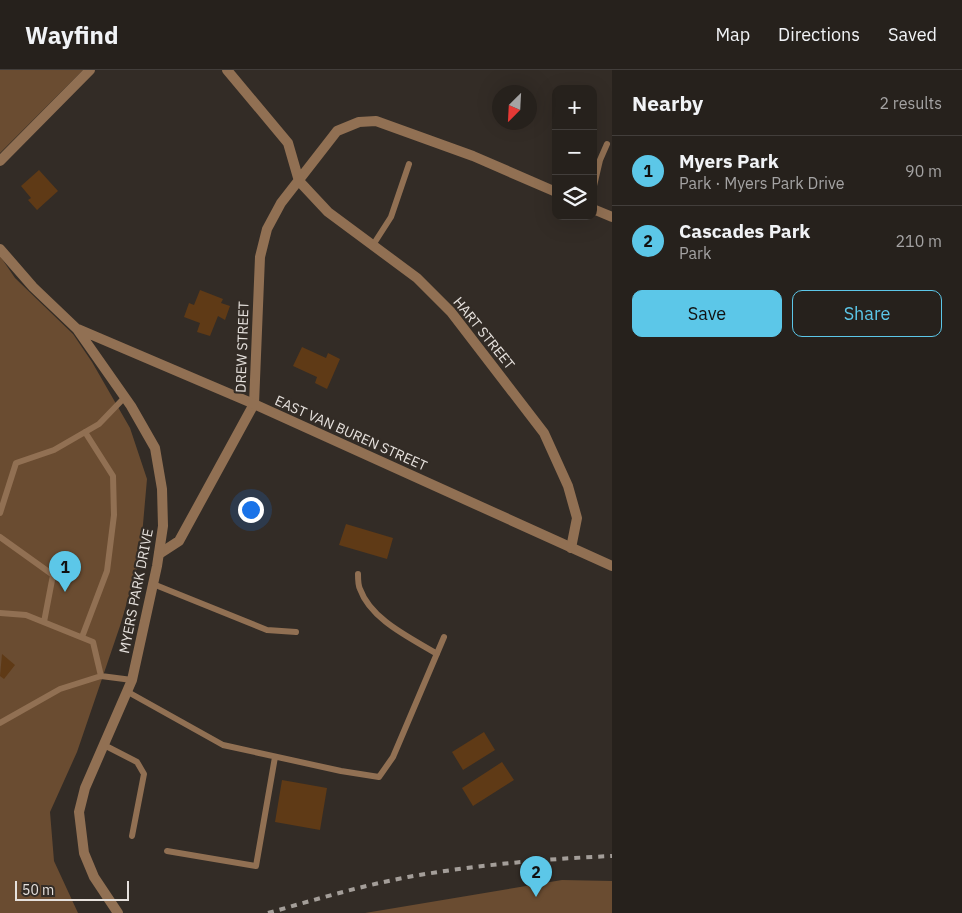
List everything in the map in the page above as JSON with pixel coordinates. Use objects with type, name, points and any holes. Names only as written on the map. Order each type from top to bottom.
[{"type":"street","points":[[0,161],[90,70]]},
{"type":"street","points":[[227,70],[288,143],[299,181]]},
{"type":"street","name":"DREW STREET","points":[[159,554],[179,540],[254,404],[260,257],[267,229],[281,203],[337,131],[359,122],[376,121],[474,156],[552,190]]},
{"type":"street","name":"HART STREET","points":[[299,181],[328,212],[417,278],[451,312],[544,433],[568,486],[577,518],[572,548]]},
{"type":"street","points":[[597,211],[612,217]]},
{"type":"street","name":"MYERS PARK DRIVE","points":[[0,249],[32,287],[77,329],[125,397],[155,448],[162,489],[163,526],[153,584],[132,680],[85,788],[79,812],[84,853],[94,877],[118,913]]},
{"type":"street","name":"EAST VAN BUREN STREET","points":[[77,329],[254,404],[612,566]]},
{"type":"lane","points":[[596,175],[607,144]]},
{"type":"lane","points":[[373,245],[392,217],[409,164]]},
{"type":"lane","points":[[0,514],[16,463],[54,450],[99,424],[125,397]]},
{"type":"lane","points":[[82,637],[107,571],[114,515],[113,476],[85,432]]},
{"type":"lane","points":[[0,537],[53,574],[44,622]]},
{"type":"lane","points":[[358,574],[360,589],[373,610],[401,632],[437,654]]},
{"type":"lane","points":[[153,584],[268,630],[296,632]]},
{"type":"lane","points":[[0,614],[26,615],[93,642],[102,676]]},
{"type":"lane","points":[[128,692],[223,745],[379,777],[393,757],[444,637]]},
{"type":"lane","points":[[0,722],[60,690],[102,676],[132,680]]},
{"type":"lane","points":[[104,745],[137,762],[144,774],[132,836]]},
{"type":"lane","points":[[167,851],[256,866],[275,756]]},
{"type":"shaded area","points":[[0,70],[83,70],[0,153]]},
{"type":"shaded area","points":[[0,256],[15,278],[73,334],[92,362],[130,428],[147,479],[140,558],[120,626],[77,752],[50,812],[54,861],[78,913],[0,913]]},
{"type":"shaded area","points":[[562,880],[612,881],[612,913],[365,913]]},
{"type":"building","points":[[39,170],[58,191],[37,210],[28,200],[31,198],[21,186]]},
{"type":"building","points":[[200,290],[223,299],[221,303],[230,306],[225,320],[218,316],[210,336],[197,332],[200,323],[184,317],[189,303],[194,305]]},
{"type":"building","points":[[302,347],[326,358],[328,353],[340,359],[327,389],[315,383],[317,377],[293,366]]},
{"type":"building","points":[[346,524],[393,538],[387,559],[339,545]]},
{"type":"building","points":[[2,654],[15,665],[4,679],[0,676]]},
{"type":"building","points":[[484,732],[495,750],[463,770],[452,752]]},
{"type":"building","points":[[502,762],[514,780],[473,806],[462,788]]},
{"type":"building","points":[[282,780],[327,788],[320,830],[275,822]]},
{"type":"railway","points":[[268,913],[408,877],[510,863],[612,856]]},
{"type":"place","name":"Myers Park","points":[[65,592]]},
{"type":"place","name":"Cascades Park","points":[[536,897]]}]
